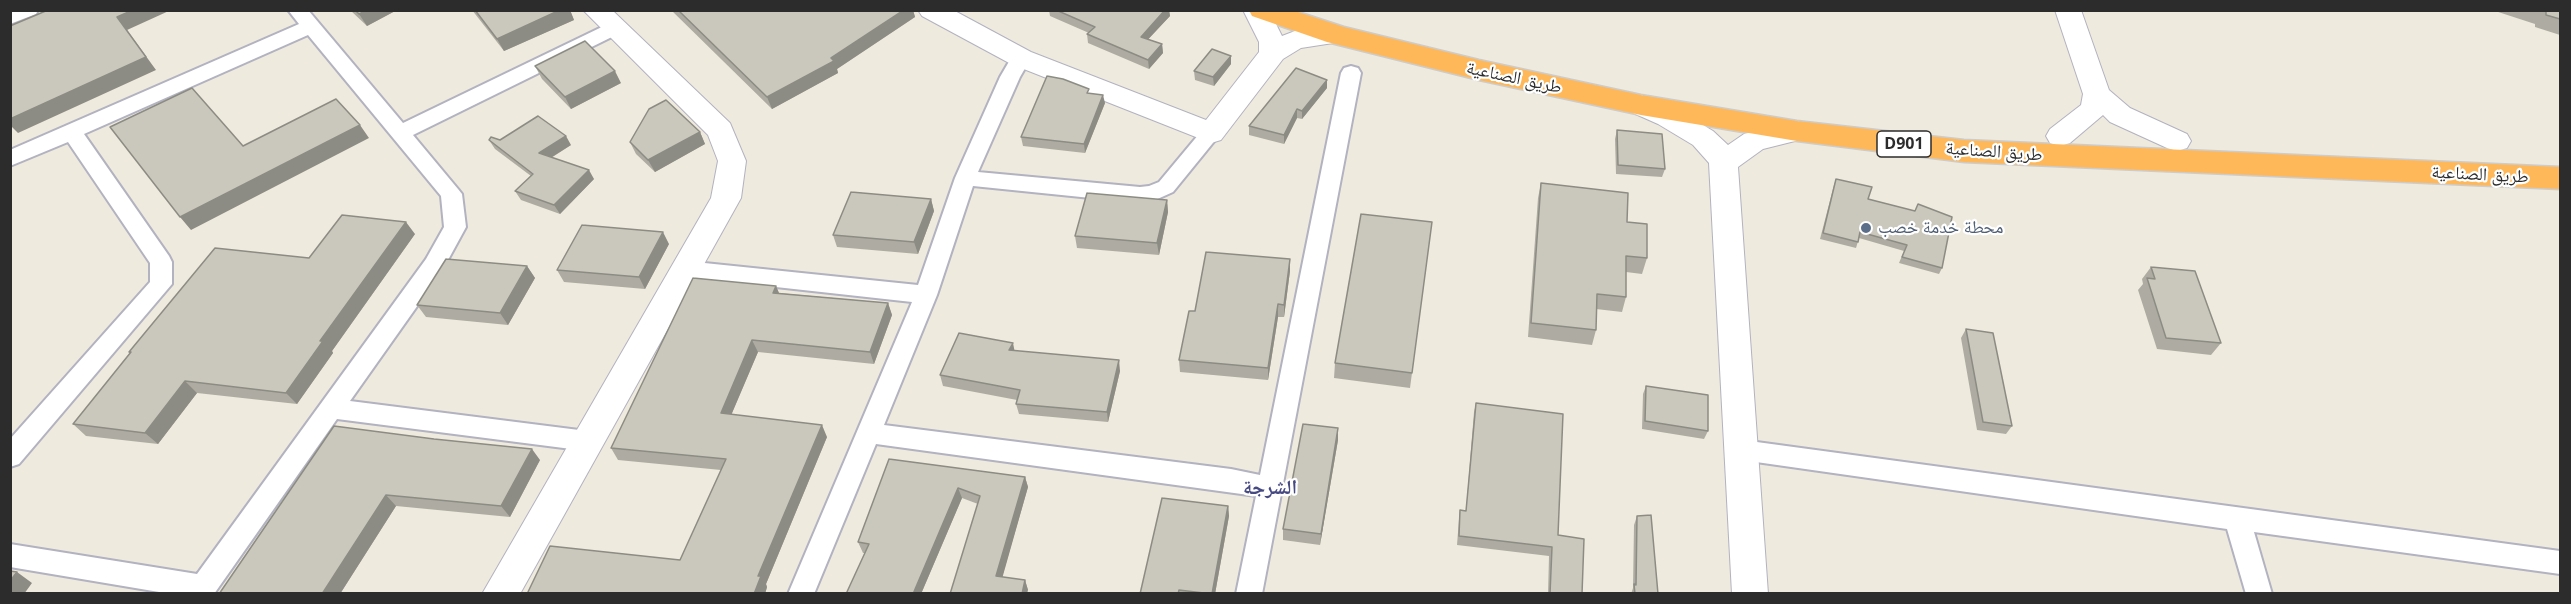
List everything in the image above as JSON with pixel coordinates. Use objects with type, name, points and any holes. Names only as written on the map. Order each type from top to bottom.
[{"type":"highway","name":"طريق الصناعية","points":[[1262,10],[1725,101],[1857,120],[2060,136],[2177,141],[2559,174]]},
{"type":"highway","name":"طريق الصناعية","points":[[1331,23],[1479,70],[1641,105],[1797,131],[1975,151],[2559,174]]},
{"type":"street","points":[[931,10],[1021,58],[1211,133]]},
{"type":"street","points":[[1256,10],[1272,42],[1273,53]]},
{"type":"street","points":[[2068,10],[2097,94],[2120,115],[2177,141]]},
{"type":"street","points":[[10,159],[72,132],[303,19],[451,194],[455,227],[434,265],[201,590],[10,555]]},
{"type":"street","points":[[399,133],[605,19],[720,130],[732,161],[726,198],[500,594]]},
{"type":"street","points":[[965,178],[1140,195],[1152,193],[1166,187],[1273,53],[1331,23]]},
{"type":"street","points":[[801,594],[926,295],[965,178],[1010,77],[1021,58]]},
{"type":"street","points":[[1249,594],[1351,74]]},
{"type":"street","points":[[2060,136],[2091,112],[2097,94]]},
{"type":"street","points":[[1641,105],[1668,117],[1703,138],[1716,150],[1723,163],[1750,594]]},
{"type":"street","points":[[1723,163],[1754,141],[1797,131]]},
{"type":"street","points":[[10,457],[161,284],[161,262],[72,132]]},
{"type":"street","points":[[685,270],[926,295]]},
{"type":"street","points":[[331,408],[587,441]]},
{"type":"street","points":[[867,433],[1231,480],[1270,488]]},
{"type":"street","points":[[1742,450],[2560,563]]},
{"type":"street","points":[[2237,519],[2259,594]]},
{"type":"building","points":[[48,10],[133,10],[117,17],[146,57],[10,119],[10,26]]},
{"type":"building","points":[[355,10],[367,10],[359,14]]},
{"type":"building","points":[[475,10],[560,10],[497,39]]},
{"type":"building","points":[[678,10],[904,10],[831,58],[834,61],[767,97]]},
{"type":"building","points":[[1056,10],[1165,10],[1141,37],[1162,44],[1148,60],[1087,34],[1095,27]]},
{"type":"building","points":[[2544,10],[2560,10],[2560,19],[2546,15]]},
{"type":"building","points":[[585,41],[615,71],[565,97],[535,66]]},
{"type":"building","points":[[1212,49],[1231,56],[1213,77],[1194,71]]},
{"type":"building","points":[[1296,68],[1327,80],[1302,111],[1297,109],[1284,135],[1249,126]]},
{"type":"building","points":[[1047,76],[1063,79],[1089,89],[1087,93],[1103,95],[1084,144],[1021,137]]},
{"type":"building","points":[[192,88],[243,146],[336,99],[360,125],[180,217],[110,127]]},
{"type":"building","points":[[666,100],[700,132],[648,160],[630,142],[649,109]]},
{"type":"building","points":[[538,116],[566,136],[539,153],[589,170],[554,205],[515,191],[533,174],[489,140],[491,137],[500,140]]},
{"type":"building","points":[[1617,130],[1662,134],[1665,169],[1618,165]]},
{"type":"building","points":[[1836,179],[1872,187],[1868,199],[1915,211],[1918,204],[1952,217],[1942,268],[1902,257],[1907,245],[1860,232],[1858,242],[1823,233]]},
{"type":"building","points":[[1541,183],[1628,193],[1627,222],[1647,224],[1647,258],[1626,256],[1626,297],[1597,294],[1596,330],[1531,323]]},
{"type":"building","points":[[851,192],[931,199],[914,242],[833,235]]},
{"type":"building","points":[[1087,193],[1167,200],[1157,243],[1075,236]]},
{"type":"building","points":[[1361,214],[1432,222],[1412,373],[1335,363]]},
{"type":"building","points":[[342,215],[406,222],[320,341],[323,341],[286,393],[185,381],[145,433],[73,424],[215,248],[309,258]]},
{"type":"building","points":[[582,225],[663,232],[639,277],[557,270]]},
{"type":"building","points":[[1206,252],[1290,259],[1284,305],[1278,304],[1268,368],[1179,360],[1189,311],[1195,311]]},
{"type":"building","points":[[446,259],[527,266],[500,313],[417,305]]},
{"type":"building","points":[[2151,267],[2195,271],[2221,343],[2166,338],[2147,278],[2155,279]]},
{"type":"building","points":[[693,278],[776,286],[773,293],[888,303],[870,352],[752,340],[721,413],[822,425],[758,576],[761,576],[754,594],[527,594],[550,546],[680,560],[726,459],[611,448]]},
{"type":"building","points":[[1966,329],[1993,333],[2012,426],[1983,422]]},
{"type":"building","points":[[959,333],[1013,343],[1009,350],[1119,360],[1107,412],[1016,404],[1020,390],[940,375]]},
{"type":"building","points":[[1646,386],[1708,395],[1708,431],[1645,421]]},
{"type":"building","points":[[1476,403],[1563,414],[1558,535],[1584,539],[1582,594],[1550,594],[1552,547],[1459,536],[1460,510],[1466,511]]},
{"type":"building","points":[[1303,424],[1338,428],[1321,534],[1283,529]]},
{"type":"building","points":[[334,426],[532,449],[501,506],[386,495],[322,594],[219,594]]},
{"type":"building","points":[[889,459],[1025,477],[996,576],[1025,580],[1022,594],[950,594],[980,496],[958,488],[913,594],[846,594],[869,544],[858,542]]},
{"type":"building","points":[[1162,498],[1228,506],[1212,594],[1179,590],[1178,594],[1140,594]]},
{"type":"building","points":[[1651,515],[1658,594],[1635,594],[1637,516]]},
{"type":"building","points":[[10,571],[17,572],[10,581]]},
{"type":"place","name":"محطة خدمة خصب","points":[[1866,228]]},
{"type":"district","name":"الشرجة","points":[[1270,488]]}]
